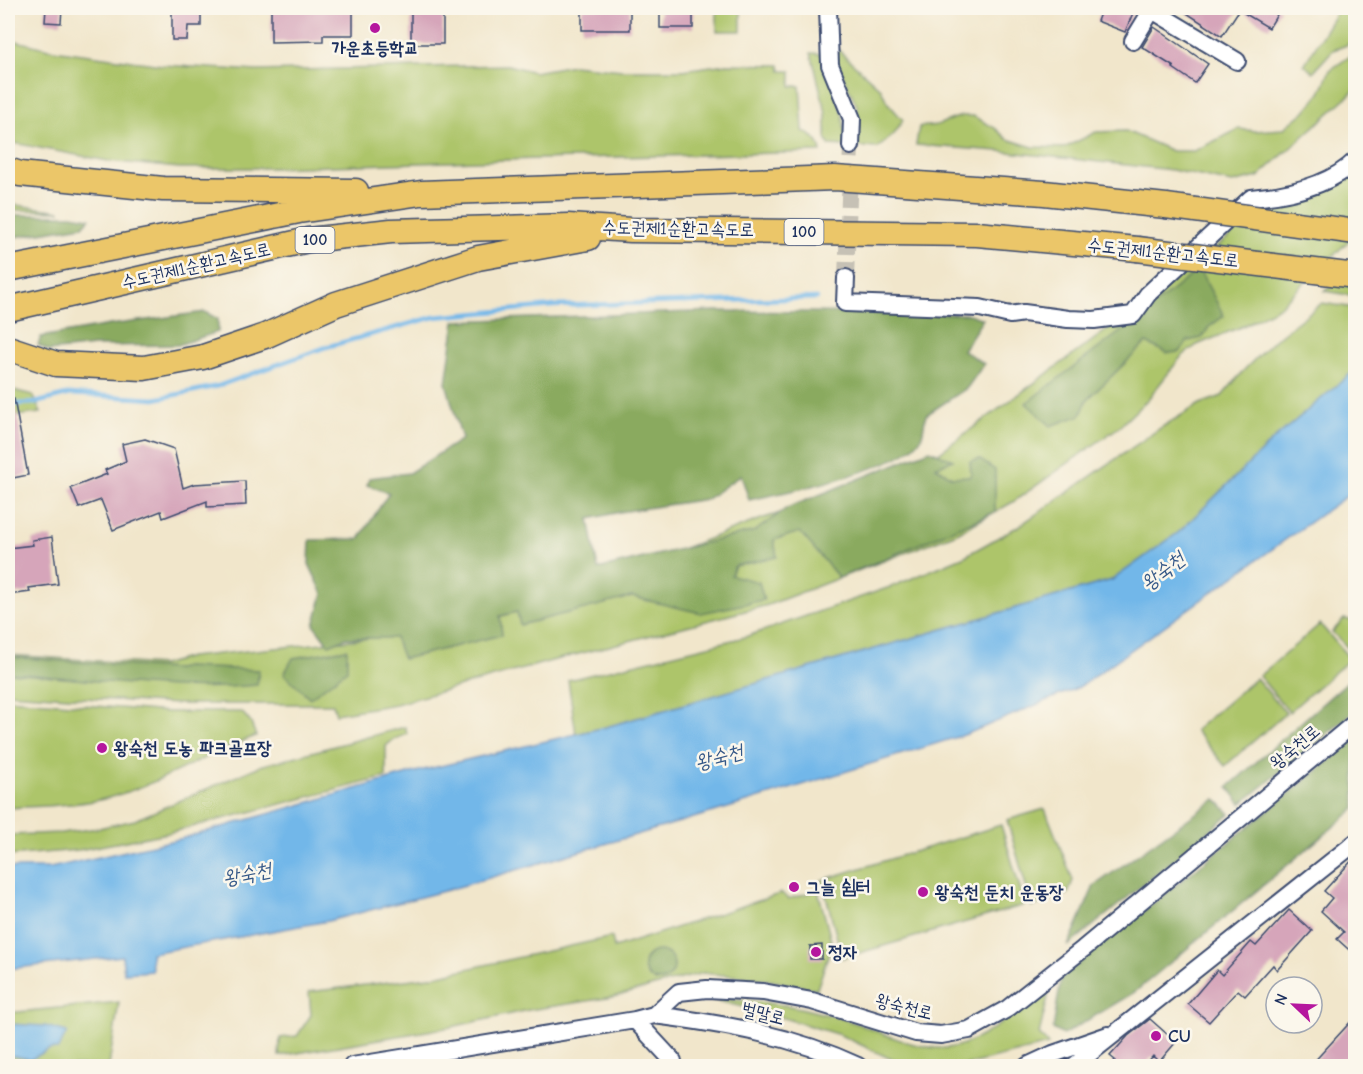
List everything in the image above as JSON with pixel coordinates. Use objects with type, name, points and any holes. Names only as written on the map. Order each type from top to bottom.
[{"type":"highway","points":[[8,170],[20,174],[163,189],[242,188],[421,193]]},
{"type":"highway","name":"수도권제1순환고속도로","points":[[8,269],[299,211],[421,193],[834,178],[1044,193],[1166,206],[1356,232]]},
{"type":"highway","name":"수도권제1순환고속도로","points":[[8,309],[308,240],[391,231],[568,226],[631,230],[977,234],[1137,249],[1356,276]]},
{"type":"highway","points":[[8,348],[56,363],[144,368],[203,357],[255,340],[336,304],[478,258],[631,230]]},
{"type":"street","points":[[828,8],[830,65],[852,119],[852,146]]},
{"type":"street","points":[[1133,41],[1153,9],[1237,61]]},
{"type":"street","points":[[846,278],[845,303],[980,308],[1010,315],[1024,313],[1068,319],[1094,320],[1133,315],[1148,294],[1251,198],[1281,194],[1321,183],[1356,160]]},
{"type":"street","name":"왕숙천로","points":[[352,1066],[385,1064],[635,1020],[654,1015],[680,992],[707,989],[763,992],[812,1000],[916,1033],[941,1035],[969,1030],[1007,1009],[1083,949],[1356,722]]},
{"type":"street","points":[[1074,1066],[1356,842]]},
{"type":"street","name":"벌말로","points":[[654,1015],[719,1023],[788,1040],[830,1053],[858,1066]]},
{"type":"street","points":[[635,1020],[673,1061]]},
{"type":"street","points":[[1027,1066],[1053,1054],[1120,1031]]},
{"type":"green space","points":[[717,8],[741,8],[741,31],[717,31]]},
{"type":"green space","points":[[1339,8],[1355,8],[1355,40],[1333,50],[1313,72],[1304,65]]},
{"type":"green space","points":[[8,39],[53,50],[162,65],[257,71],[508,65],[534,72],[573,65],[622,70],[683,70],[726,64],[780,65],[781,71],[791,71],[791,86],[800,86],[803,131],[815,139],[821,152],[273,168],[179,168],[108,161],[8,142]]},
{"type":"green space","points":[[835,47],[881,89],[887,102],[903,120],[895,133],[878,148],[829,145],[826,138],[826,113],[811,53],[824,54],[843,116],[845,138],[859,138],[857,106],[836,61]]},
{"type":"green space","points":[[1355,53],[1355,90],[1258,177],[1232,183],[1172,170],[999,151],[916,145],[919,127],[937,125],[961,116],[973,116],[995,128],[1007,139],[1033,147],[1064,148],[1096,132],[1126,131],[1172,151],[1194,151],[1239,129],[1255,131],[1283,129],[1304,112],[1320,93],[1330,70]]},
{"type":"green space","points":[[1355,168],[1355,235],[1279,307],[1243,326],[1197,345],[1181,357],[1148,399],[1119,427],[1013,502],[957,533],[768,605],[396,704],[336,714],[333,704],[177,704],[8,693],[8,655],[162,665],[190,657],[419,633],[506,615],[764,518],[911,473],[1170,284],[1276,199]]},
{"type":"green space","points":[[8,204],[61,211],[8,210]]},
{"type":"green space","points":[[8,215],[72,215],[90,218],[83,226],[8,238]]},
{"type":"green space","points":[[1355,261],[1355,296],[1325,291]]},
{"type":"green space","points":[[1199,269],[1224,316],[1209,327],[1202,338],[1188,341],[1180,352],[1167,353],[1146,343],[1087,400],[1081,415],[1051,426],[1026,403],[1132,323]]},
{"type":"green space","points":[[1322,303],[1355,308],[1355,370],[1275,438],[1179,532],[1112,580],[576,734],[568,680],[745,637],[896,585],[965,556],[1019,526],[1162,427],[1200,404],[1222,396],[1274,340]]},
{"type":"green space","points":[[716,311],[969,314],[983,319],[963,350],[984,364],[967,388],[926,415],[921,438],[910,449],[892,460],[842,478],[749,500],[741,475],[707,499],[589,519],[598,569],[755,531],[787,508],[930,450],[953,460],[936,467],[952,477],[971,476],[970,461],[979,459],[995,470],[995,512],[839,578],[800,532],[774,540],[777,557],[735,566],[731,575],[759,582],[764,600],[701,613],[632,597],[520,625],[517,612],[500,616],[502,635],[403,659],[395,638],[346,638],[329,645],[314,625],[323,594],[309,564],[310,540],[359,539],[389,493],[367,485],[369,478],[409,473],[462,439],[446,383],[455,321]]},
{"type":"green space","points":[[205,312],[218,319],[218,332],[178,345],[94,346],[49,351],[38,345],[41,337]]},
{"type":"green space","points":[[8,389],[33,395],[41,413],[8,417]]},
{"type":"green space","points":[[1344,619],[1355,621],[1354,654],[1332,632]]},
{"type":"green space","points":[[1320,624],[1350,659],[1289,712],[1259,676]]},
{"type":"green space","points":[[347,649],[347,670],[310,698],[284,674],[293,658]]},
{"type":"green space","points":[[8,657],[176,669],[185,667],[259,670],[257,685],[163,686],[8,673]]},
{"type":"green space","points":[[1355,675],[1355,711],[1241,804],[1228,787]]},
{"type":"green space","points":[[1256,678],[1286,713],[1225,766],[1195,730]]},
{"type":"green space","name":"왕숙천 도농 파크골프장","points":[[8,699],[169,712],[242,712],[251,723],[256,736],[143,786],[104,799],[8,808]]},
{"type":"green space","points":[[405,727],[407,734],[386,746],[386,777],[168,833],[79,850],[8,856],[8,835],[61,833],[135,820],[260,766]]},
{"type":"green space","points":[[1355,740],[1355,809],[1135,992],[1063,1035],[1053,1029],[1061,978]]},
{"type":"green space","points":[[1216,799],[1230,814],[1068,946],[1094,886]]},
{"type":"green space","points":[[1045,809],[1073,880],[1068,894],[1032,907],[1007,820]]},
{"type":"green space","name":"왕숙천 둔치 운동장","points":[[1001,825],[1025,905],[842,958],[822,880]]},
{"type":"green space","points":[[818,890],[832,944],[817,989],[756,978],[703,973],[613,997],[529,1010],[451,1027],[279,1056],[280,1038],[297,1036],[311,1015],[309,992],[430,977],[612,937],[614,948],[782,893],[788,899]]},
{"type":"green space","points":[[659,951],[670,955],[674,966],[670,977],[659,981],[648,977],[644,966],[648,955]]},
{"type":"green space","points":[[1042,991],[1046,991],[1048,997],[1039,1034],[1048,1045],[962,1066],[913,1066],[889,1058],[840,1035],[760,1011],[705,998],[762,1002],[801,1008],[853,1022],[911,1043],[941,1048],[954,1047],[978,1038],[1001,1024]]},
{"type":"green space","points":[[119,1002],[109,1066],[8,1066],[8,1013]]},
{"type":"water","name":"왕숙천","points":[[1355,370],[1355,490],[1079,687],[967,734],[731,807],[448,890],[328,921],[151,953],[152,971],[124,973],[122,956],[8,969],[8,868],[50,868],[180,839],[415,772],[606,727],[1112,580],[1179,532],[1275,438]]},
{"type":"water","points":[[8,1024],[45,1026],[67,1032],[58,1049],[50,1049],[31,1059],[8,1055]]},
{"type":"building","points":[[46,8],[62,8],[61,23],[45,22]]},
{"type":"building","points":[[172,8],[201,8],[201,26],[188,26],[187,40],[172,40]]},
{"type":"building","points":[[271,8],[353,8],[353,35],[323,35],[323,41],[271,42]]},
{"type":"building","points":[[411,8],[443,8],[443,44],[411,44]]},
{"type":"building","points":[[582,8],[630,8],[630,30],[582,30]]},
{"type":"building","points":[[660,8],[693,8],[693,28],[660,28]]},
{"type":"building","points":[[1102,8],[1135,8],[1125,32],[1097,21]]},
{"type":"building","points":[[1179,8],[1281,8],[1269,28],[1239,10],[1222,36]]},
{"type":"building","points":[[1154,27],[1208,64],[1195,83],[1142,47]]},
{"type":"building","points":[[8,399],[14,399],[28,475],[8,479]]},
{"type":"building","points":[[145,439],[174,449],[183,488],[194,484],[245,481],[246,505],[207,507],[207,501],[163,518],[161,511],[113,530],[101,500],[79,508],[71,488],[107,474],[105,470],[126,461],[122,444]]},
{"type":"building","points":[[52,537],[58,584],[29,588],[30,592],[8,595],[8,548],[33,545],[32,540]]},
{"type":"building","points":[[1356,856],[1356,956],[1337,939],[1344,932],[1321,911],[1332,898],[1324,891]]},
{"type":"building","points":[[1289,910],[1312,931],[1277,970],[1273,965],[1245,996],[1238,990],[1209,1022],[1188,1004],[1217,970],[1222,975],[1251,942],[1256,946]]},
{"type":"building","name":"정자","points":[[822,945],[822,959],[810,959],[810,946]]},
{"type":"building","points":[[1356,1016],[1356,1059],[1349,1066],[1310,1066]]},
{"type":"building","points":[[1150,1019],[1176,1042],[1159,1062],[1153,1056],[1144,1066],[1110,1066],[1115,1060],[1110,1056],[1128,1036]]},
{"type":"waterway","points":[[8,402],[35,403],[70,394],[155,399],[218,386],[326,347],[434,317],[553,306],[817,298]]},
{"type":"tunnel","points":[[846,278],[851,146]]},
{"type":"place","name":"가운초등학교","points":[[375,28]]},
{"type":"place","name":"왕숙천 도농 파크골프장","points":[[102,748]]},
{"type":"place","name":"그늘 쉼터","points":[[794,887]]},
{"type":"place","name":"왕숙천 둔치 운동장","points":[[923,892]]},
{"type":"place","name":"정자","points":[[816,952]]},
{"type":"place","name":"CU","points":[[1156,1036]]}]
